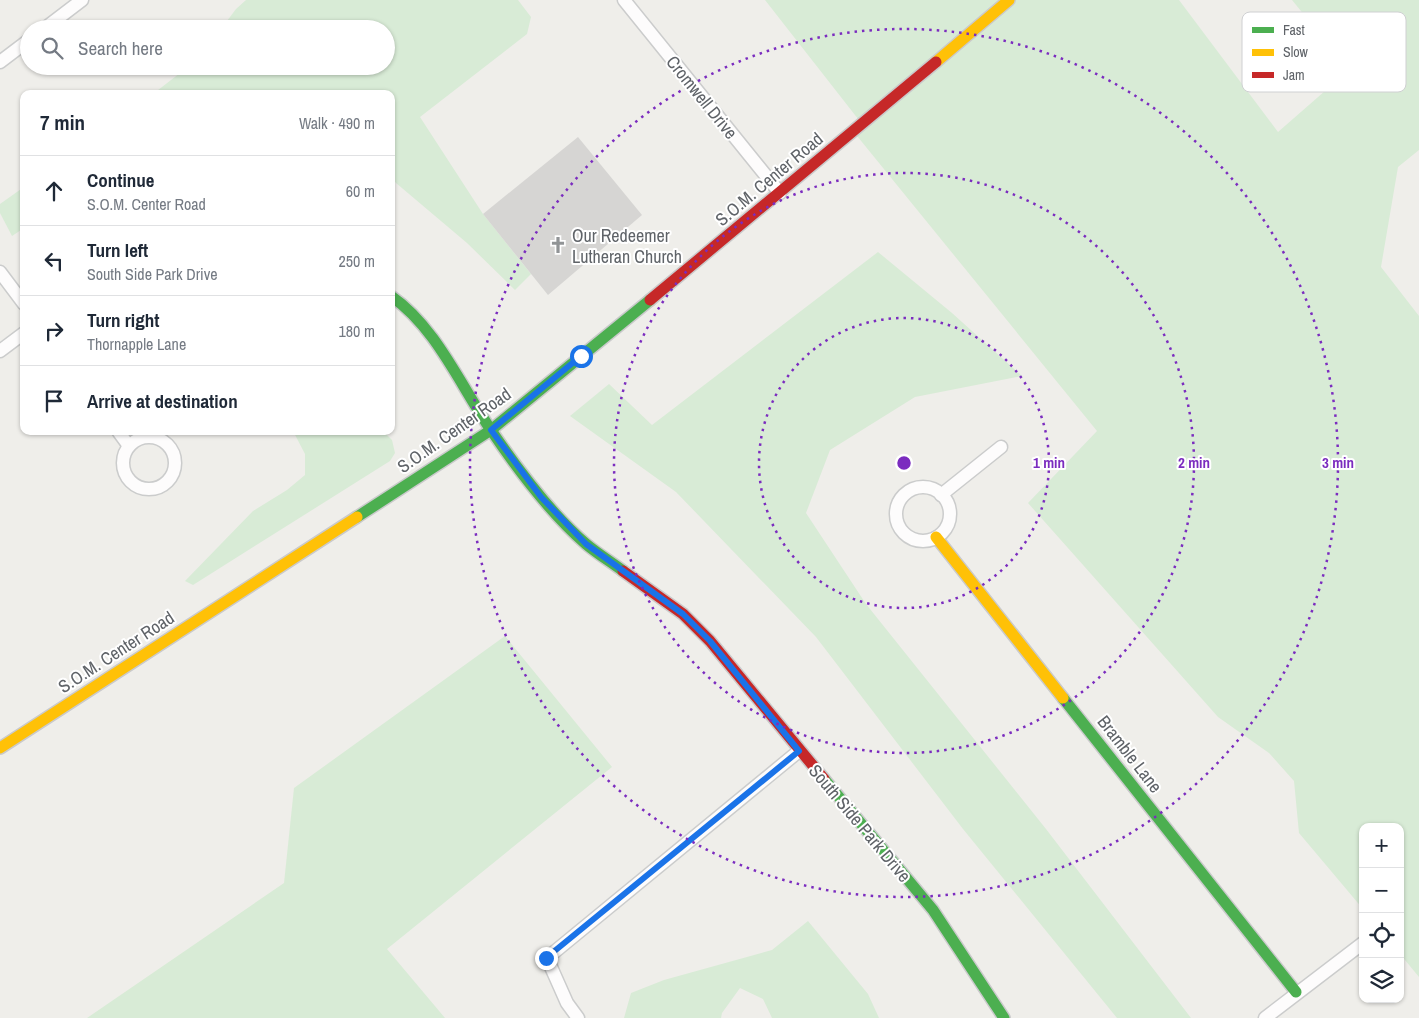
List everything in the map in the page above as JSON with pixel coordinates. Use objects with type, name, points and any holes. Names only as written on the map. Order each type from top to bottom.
[{"type":"street","points":[[56,20],[82,0]]},
{"type":"street","name":"Cromwell Drive","points":[[624,0],[780,193]]},
{"type":"street","name":"S.O.M. Center Road","points":[[0,748],[491,430],[780,193],[1009,0]]},
{"type":"street","points":[[0,62],[20,47]]},
{"type":"street","points":[[0,272],[20,299]]},
{"type":"street","name":"South Side Park Drive","points":[[395,299],[407,307],[430,335],[491,430],[541,497],[586,544],[683,614],[710,641],[799,751],[933,910],[1004,1018]]},
{"type":"street","points":[[0,350],[20,336]]},
{"type":"street","points":[[121,435],[129,446]]},
{"type":"street","points":[[152,437],[167,444],[172,450],[176,466],[168,482],[152,490],[135,486],[128,480],[122,462],[129,446],[136,440],[152,437]]},
{"type":"street","points":[[941,495],[1001,447]]},
{"type":"street","points":[[916,488],[934,489],[941,495],[946,501],[950,517],[943,532],[936,537],[919,541],[910,538],[898,524],[897,506],[907,491],[916,488]]},
{"type":"street","name":"Bramble Lane","points":[[936,537],[1296,992]]},
{"type":"street","points":[[578,1018],[567,1003],[546,958],[799,751]]},
{"type":"street","points":[[1265,1018],[1296,992],[1359,946]]},
{"type":"green space","points":[[246,0],[518,0],[531,17],[527,34],[420,117],[483,214],[531,274],[515,290],[467,243],[395,182],[395,90],[158,90],[177,75],[395,75],[395,20],[228,20]]},
{"type":"green space","points":[[765,0],[1179,0],[1242,84],[1242,92],[1248,92],[1278,132],[1324,92],[1406,92],[1406,12],[1302,12],[1292,0],[1419,0],[1419,150],[1398,167],[1381,267],[1419,316],[1419,977],[1404,959],[1404,823],[1359,823],[1359,904],[1299,833],[1294,781],[1269,753],[1218,717],[1028,503],[1097,431],[853,131],[862,124]]},
{"type":"green space","points":[[20,190],[20,231],[12,236],[0,213],[0,204]]},
{"type":"green space","points":[[878,252],[952,313],[1022,376],[915,397],[830,450],[806,513],[866,604],[1046,829],[1191,1018],[1117,1018],[963,829],[816,637],[676,492],[570,416],[609,384],[652,425]]},
{"type":"green space","points":[[295,435],[387,435],[392,440],[395,453],[390,461],[193,585],[185,581],[253,511],[287,490],[305,475],[305,454]]},
{"type":"green space","points":[[505,636],[612,767],[387,949],[445,1018],[87,1018],[284,883],[294,788]]},
{"type":"green space","points":[[808,921],[868,994],[879,1018],[772,1018],[763,999],[740,988],[722,1013],[721,1018],[624,1018],[631,993],[664,980],[772,950]]},
{"type":"building","name":"Our Redeemer Lutheran Church","points":[[578,137],[642,215],[548,295],[483,214]]},
{"type":"traffic: fast","points":[[395,299],[407,309],[434,340],[501,445],[547,504],[572,532],[623,571]]},
{"type":"traffic: fast","points":[[357,517],[491,430],[650,300]]},
{"type":"traffic: fast","points":[[1063,698],[1296,992]]},
{"type":"traffic: fast","points":[[824,779],[933,910],[1004,1018]]},
{"type":"traffic: slow","points":[[936,62],[1009,0]]},
{"type":"traffic: slow","points":[[0,748],[357,517]]},
{"type":"traffic: slow","points":[[936,537],[1063,698]]},
{"type":"traffic: jam","points":[[650,300],[936,62]]},
{"type":"traffic: jam","points":[[623,571],[683,614],[710,641],[824,779]]},
{"type":"place","name":"Our Redeemer Lutheran Church","points":[[558,245]]},
{"type":"route","points":[[546,958],[799,751],[710,641],[683,614],[586,544],[541,497],[491,430],[581,356]]}]
